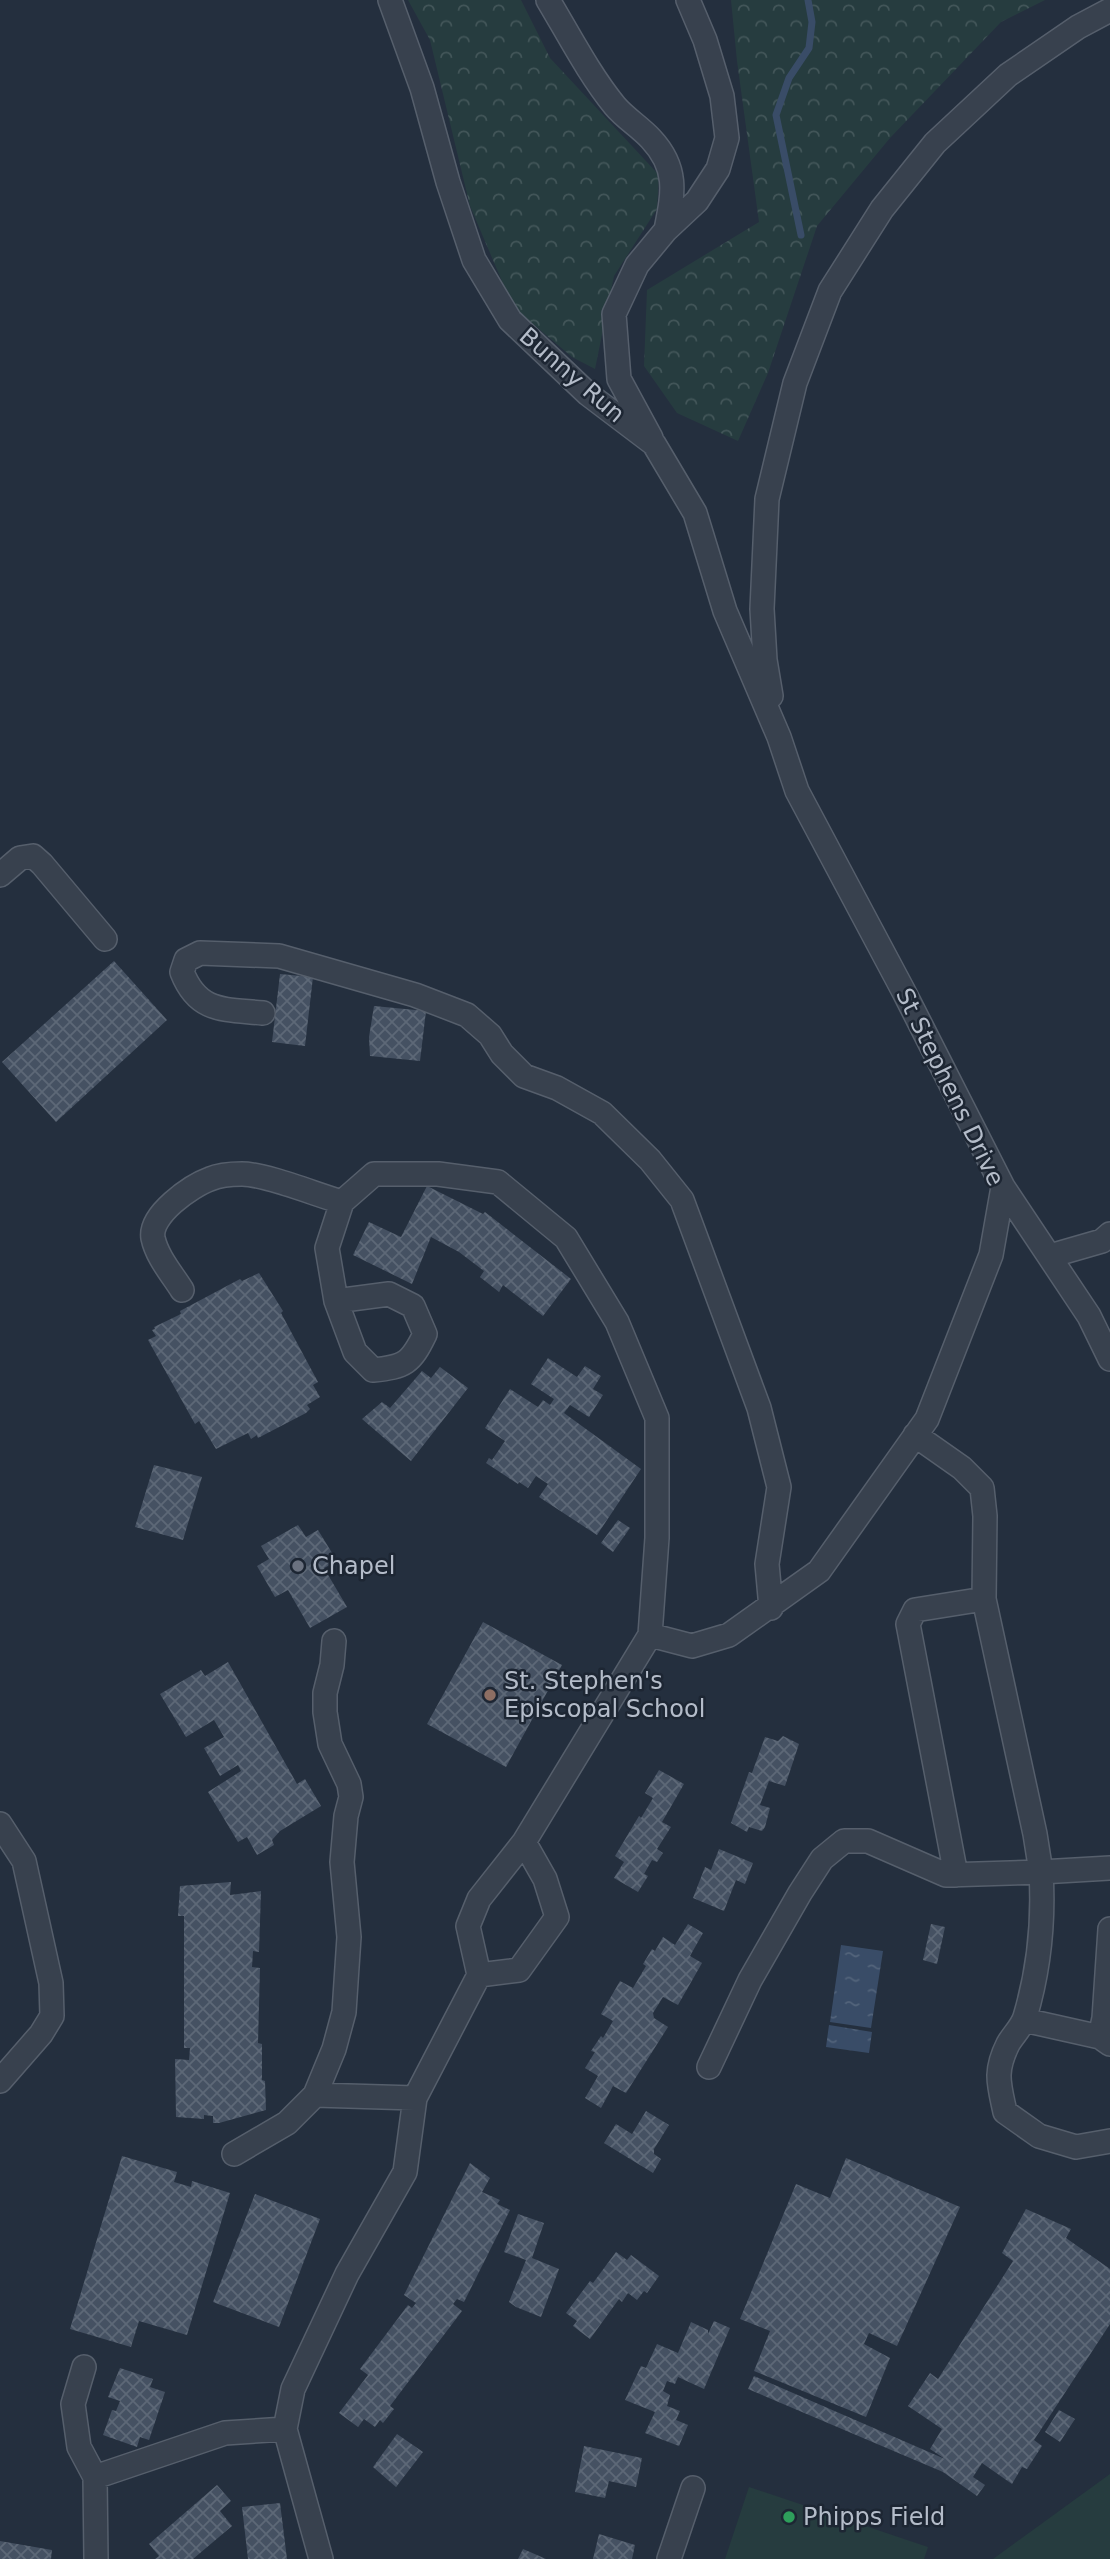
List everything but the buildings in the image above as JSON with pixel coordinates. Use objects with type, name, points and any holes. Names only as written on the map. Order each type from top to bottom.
[{"type":"street","name":"Bunny Run","points":[[390,0],[422,88],[448,182],[481,272],[510,320],[588,394],[654,444],[695,513],[725,611],[779,737]]},
{"type":"street","points":[[548,0],[615,106],[652,141],[667,162],[674,190],[666,230]]},
{"type":"street","points":[[654,444],[619,379],[614,314],[637,265],[666,230],[697,201],[718,169],[727,138],[722,96],[705,40],[688,0]]},
{"type":"street","points":[[779,737],[765,660],[762,609],[767,499],[795,383],[830,291],[882,209],[935,143],[1008,75],[1078,27],[1110,10]]},
{"type":"street","name":"St Stephens Drive","points":[[650,1635],[692,1646],[729,1635],[771,1608],[819,1571],[927,1419],[992,1255],[1003,1187],[904,992],[797,791],[779,737]]},
{"type":"street","points":[[0,875],[20,858],[33,856],[105,939]]},
{"type":"street","points":[[262,1013],[215,1009],[204,1004],[187,986],[182,972],[186,960],[200,953],[279,956],[415,995],[467,1015],[489,1035],[502,1054],[524,1076],[557,1088],[602,1113],[650,1160],[682,1200],[759,1408],[779,1487],[767,1564],[771,1608]]},
{"type":"street","points":[[182,1290],[157,1250],[153,1235],[162,1213],[190,1188],[213,1177],[245,1174],[342,1202]]},
{"type":"street","points":[[321,2559],[285,2429],[293,2389],[347,2274],[405,2172],[415,2098],[479,1975],[468,1926],[479,1899],[524,1842],[650,1635],[657,1538],[657,1418],[617,1322],[565,1238],[498,1182],[438,1174],[374,1174],[342,1202],[327,1248],[335,1300]]},
{"type":"street","points":[[1003,1187],[1089,1317],[1110,1359]]},
{"type":"street","points":[[1050,1256],[1102,1241],[1110,1234]]},
{"type":"street","points":[[915,1436],[962,1468],[982,1488],[985,1516],[984,1600],[1041,1872],[1039,1951],[1024,2020],[1007,2045],[997,2075],[1005,2112],[1039,2137],[1076,2147],[1110,2141]]},
{"type":"street","points":[[956,1875],[908,1624],[915,1610],[984,1600]]},
{"type":"street","points":[[234,2154],[287,2123],[315,2095],[334,2049],[344,2012],[349,1937],[342,1862],[346,1816],[351,1797],[349,1784],[330,1744],[325,1712],[325,1693],[332,1665],[334,1641]]},
{"type":"street","points":[[0,1824],[24,1861],[51,1983],[52,2016],[41,2034],[0,2081]]},
{"type":"street","points":[[709,2067],[750,1980],[800,1893],[822,1859],[844,1841],[868,1841],[946,1875],[1110,1868]]},
{"type":"street","points":[[479,1975],[519,1970],[557,1917],[545,1879],[524,1842]]},
{"type":"street","points":[[1024,2020],[1105,2040],[1110,1928]]},
{"type":"street","points":[[315,2095],[415,2098]]},
{"type":"street","points":[[83,2367],[73,2404],[79,2447],[95,2477],[96,2559]]},
{"type":"street","points":[[95,2477],[225,2434],[285,2429]]},
{"type":"street","points":[[669,2559],[692,2488]]},
{"type":"green space","points":[[408,0],[521,0],[550,58],[659,175],[657,209],[614,276],[595,369],[572,357],[513,307],[470,206],[430,40]]},
{"type":"green space","points":[[731,0],[1045,0],[1001,22],[890,138],[817,226],[768,373],[738,441],[677,413],[644,366],[647,290],[759,222]]},
{"type":"green space","points":[[1110,2474],[1110,2559],[993,2559]]},
{"type":"green space","name":"Phipps Field","points":[[749,2487],[928,2547],[924,2559],[725,2559]]},
{"type":"water","points":[[841,1945],[883,1951],[871,2028],[830,2022]]},
{"type":"water","points":[[829,2025],[872,2032],[869,2053],[826,2047]]},
{"type":"waterway","points":[[801,235],[776,115],[789,78],[809,48],[812,22],[808,0]]},
{"type":"place","name":"Chapel","points":[[298,1566]]},
{"type":"place","name":"St. Stephen's Episcopal School","points":[[490,1695]]},
{"type":"place","name":"Phipps Field","points":[[789,2517]]}]
